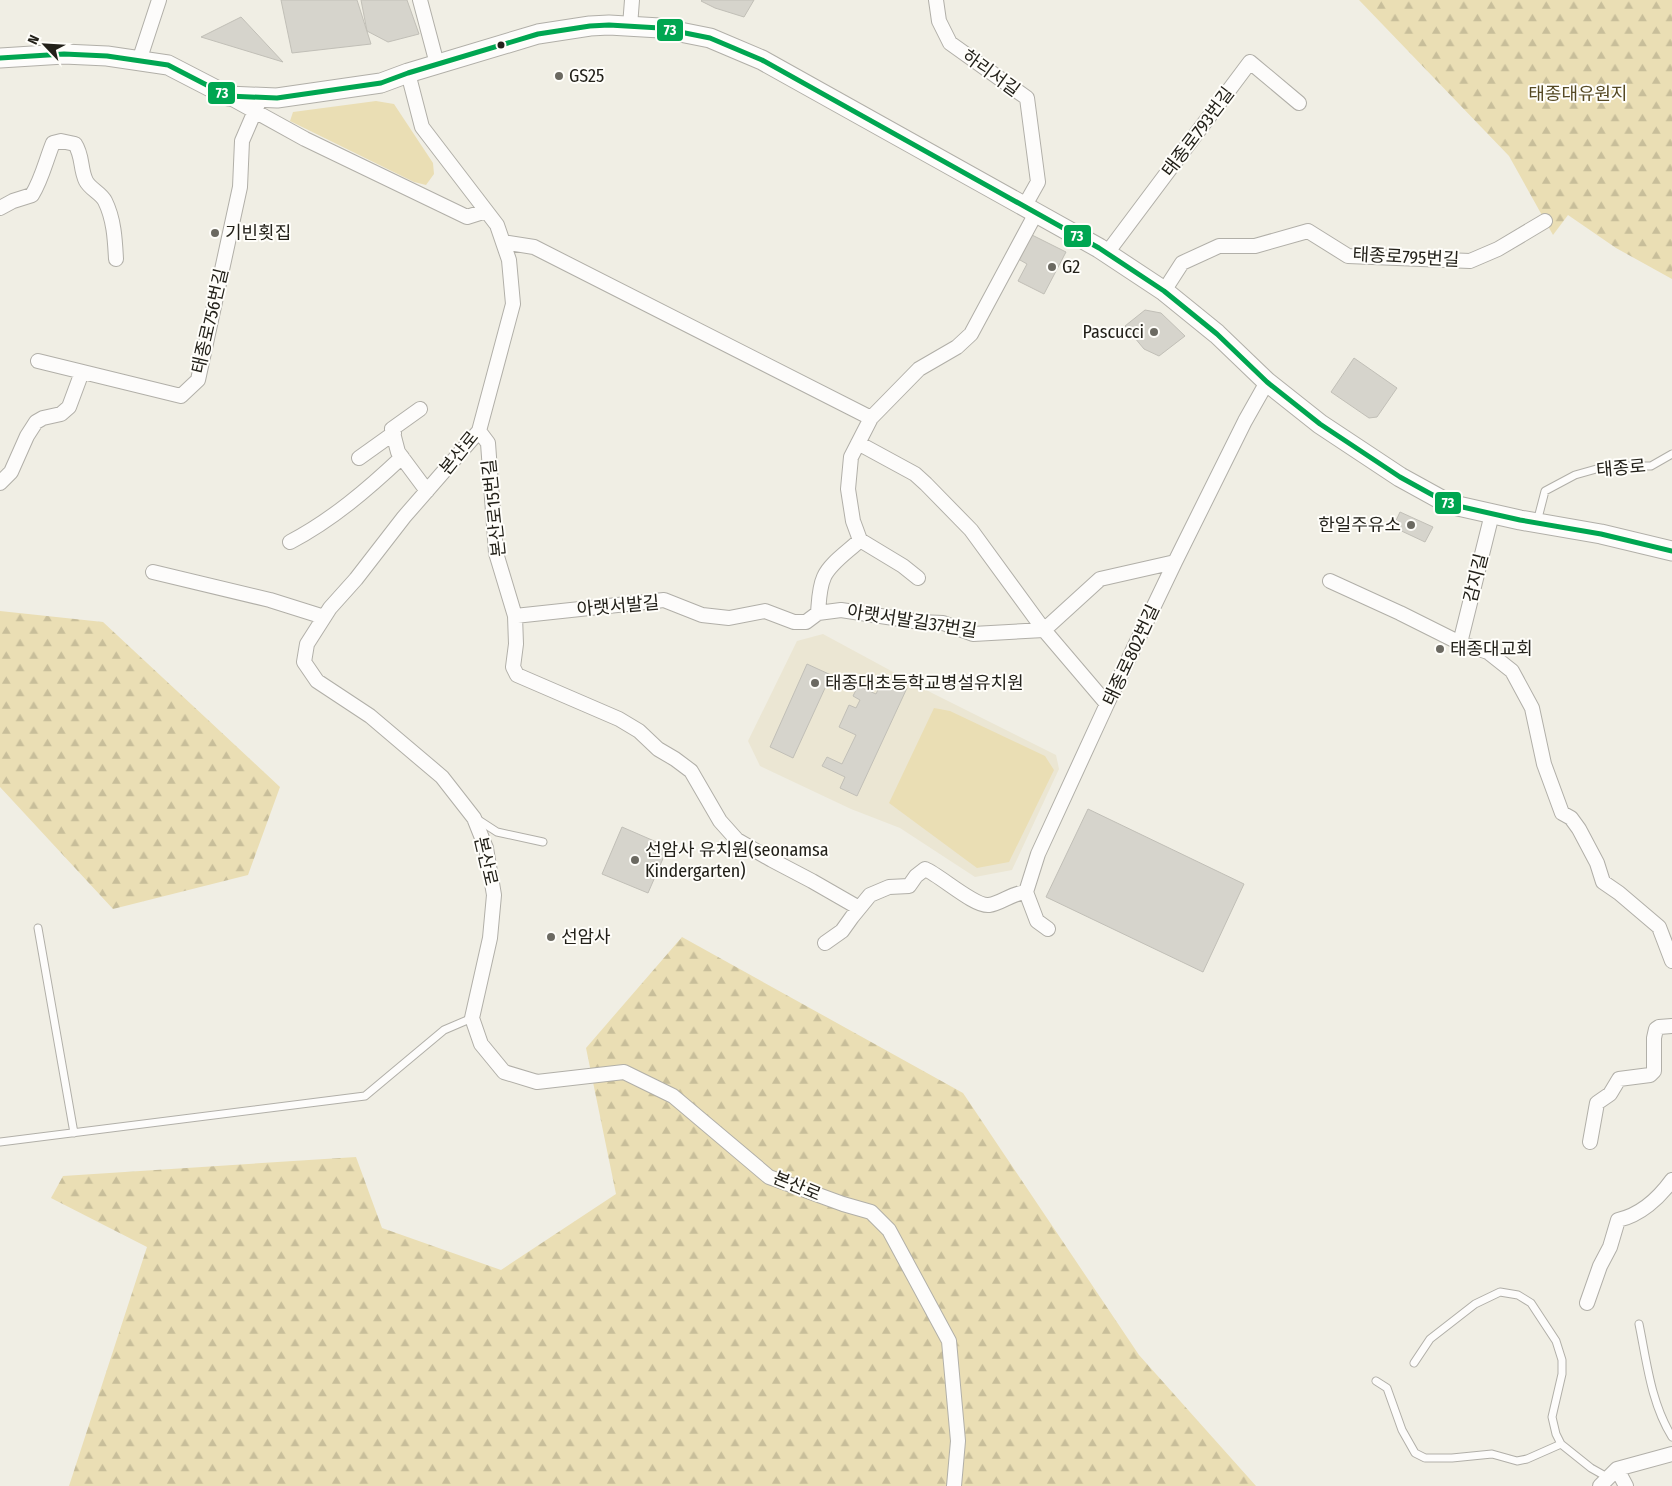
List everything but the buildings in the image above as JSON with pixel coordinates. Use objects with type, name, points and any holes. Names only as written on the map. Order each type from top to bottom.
[{"type":"main road","points":[[0,58],[64,54],[107,56],[168,65],[228,96],[258,104],[277,98],[381,83],[408,73],[538,34],[590,26],[609,25],[660,28],[710,38],[762,60],[1107,253],[1164,291],[1217,334],[1267,382],[1320,424],[1400,477],[1449,504],[1537,523],[1601,534],[1672,552]]},
{"type":"street","points":[[139,61],[159,0]]},
{"type":"street","points":[[420,0],[437,64]]},
{"type":"street","points":[[630,26],[632,0]]},
{"type":"street","name":"하리서길","points":[[860,540],[853,521],[848,489],[851,458],[858,443],[871,418],[919,368],[957,347],[971,334],[1030,210],[1038,182],[1027,98],[950,43],[938,21],[936,0]]},
{"type":"street","name":"태종로793번길","points":[[1107,253],[1250,62],[1299,103]]},
{"type":"street","name":"본산로","points":[[408,73],[422,127],[497,225],[509,260],[513,304],[479,431],[330,608],[307,644],[304,662],[317,682],[370,716],[442,777],[474,818],[486,848],[494,895],[490,938],[472,1018],[481,1044],[504,1072],[536,1082],[624,1072],[673,1096],[768,1177],[871,1212],[889,1230],[949,1341],[958,1441],[954,1486]]},
{"type":"street","points":[[258,104],[305,139],[467,217],[486,211]]},
{"type":"street","name":"태종로756번길","points":[[38,361],[181,396],[198,380],[240,187],[242,141],[258,104]]},
{"type":"street","points":[[0,208],[13,201],[32,195],[38,186],[53,143],[61,141],[75,144],[80,152],[87,184],[105,201],[115,236],[116,259]]},
{"type":"street","name":"태종로795번길","points":[[1164,291],[1182,263],[1219,246],[1255,246],[1308,231],[1348,256],[1470,260],[1498,249],[1545,221]]},
{"type":"street","points":[[503,242],[534,247],[871,418]]},
{"type":"street","points":[[0,483],[11,472],[27,436],[36,422],[43,418],[61,414],[70,407],[82,372]]},
{"type":"street","name":"태종로802번길","points":[[1026,892],[1038,854],[1107,704],[1244,421],[1267,382]]},
{"type":"street","points":[[420,409],[392,429],[398,452],[427,491]]},
{"type":"street","name":"본산로15번길","points":[[479,431],[488,443],[496,553],[515,616],[516,644],[513,667],[517,675],[618,719],[639,731],[658,750],[675,759],[691,771],[720,822],[736,840],[859,908]]},
{"type":"street","points":[[359,458],[394,433]]},
{"type":"street","points":[[858,443],[915,474],[971,530],[1044,630],[1107,704]]},
{"type":"street","points":[[290,542],[308,533],[365,491],[402,457]]},
{"type":"street","name":"감지길","points":[[1460,643],[1492,514]]},
{"type":"street","points":[[818,613],[824,577],[832,566],[860,540],[903,566],[918,578]]},
{"type":"street","points":[[1044,630],[1100,579],[1175,562]]},
{"type":"street","points":[[153,572],[270,600],[324,617]]},
{"type":"street","points":[[1330,581],[1460,643],[1488,652],[1512,671],[1532,708],[1544,764],[1562,813],[1570,818],[1579,829],[1597,863],[1603,882],[1659,927],[1672,961]]},
{"type":"street","name":"아랫서발길","points":[[515,616],[664,600],[702,615],[730,618],[765,610],[794,622],[806,622],[818,613]]},
{"type":"street","name":"아랫서발길37번길","points":[[818,613],[841,610],[920,622],[943,623],[973,634],[1044,630]]},
{"type":"street","points":[[825,943],[842,931],[870,895],[889,887],[909,886],[916,876],[925,869],[981,904],[990,905],[1017,892],[1026,892],[1037,921],[1048,929]]},
{"type":"street","points":[[1590,1142],[1597,1103],[1610,1094],[1620,1079],[1650,1075],[1654,1071],[1655,1033],[1659,1027],[1672,1026]]},
{"type":"street","points":[[1587,1303],[1600,1266],[1610,1247],[1618,1220],[1629,1218],[1638,1213],[1659,1195],[1672,1180]]},
{"type":"street","points":[[1608,1477],[1636,1463],[1672,1454]]},
{"type":"street","points":[[1608,1477],[1626,1486]]},
{"type":"lane","name":"태종로","points":[[1537,523],[1545,491],[1575,475],[1607,466],[1652,466],[1672,454]]},
{"type":"lane","points":[[474,818],[497,832],[543,842]]},
{"type":"lane","points":[[38,928],[74,1133]]},
{"type":"lane","points":[[0,1142],[365,1096],[444,1030],[472,1018]]},
{"type":"lane","points":[[1414,1363],[1430,1338],[1475,1304],[1500,1292],[1518,1294],[1531,1303],[1556,1341],[1562,1360],[1562,1374],[1552,1417],[1556,1434],[1562,1444],[1591,1468],[1608,1477]]},
{"type":"lane","points":[[1640,1324],[1656,1402],[1663,1423],[1672,1437]]},
{"type":"lane","points":[[1376,1381],[1387,1388],[1402,1430],[1415,1453],[1425,1458],[1452,1458],[1492,1454],[1516,1461],[1527,1459],[1562,1444]]},
{"type":"shaded area","points":[[823,634],[932,693],[1056,755],[1059,769],[1012,870],[975,877],[900,828],[851,809],[760,766],[748,741],[797,641]]},
{"type":"green space","name":"태종대유원지","points":[[1359,0],[1672,0],[1672,279],[1616,248],[1568,215],[1553,235],[1509,156]]},
{"type":"green space","points":[[376,101],[394,104],[433,163],[434,174],[426,185],[414,182],[290,121],[293,112]]},
{"type":"green space","points":[[0,611],[103,622],[280,787],[248,875],[113,909],[0,787]]},
{"type":"green space","points":[[934,708],[950,711],[1045,756],[1054,770],[1009,862],[977,868],[889,803]]},
{"type":"green space","points":[[682,937],[963,1093],[1139,1355],[1256,1486],[69,1486],[147,1247],[51,1198],[63,1176],[356,1157],[382,1228],[501,1270],[616,1194],[586,1048]]},
{"type":"transit line","name":"73","points":[[0,58],[64,54],[107,56],[168,65],[228,96],[277,98],[381,83],[408,73],[538,34],[590,26],[609,25],[660,28],[710,38],[762,60],[1099,248],[1164,291],[1217,334],[1267,382],[1320,424],[1400,477],[1449,504],[1520,520],[1601,534],[1672,551]]},
{"type":"place","name":"GS25","points":[[559,76]]},
{"type":"place","name":"기빈횟집","points":[[215,233]]},
{"type":"place","name":"G2","points":[[1052,267]]},
{"type":"place","name":"Pascucci","points":[[1154,332]]},
{"type":"place","name":"한일주유소","points":[[1411,525]]},
{"type":"place","name":"태종대교회","points":[[1440,649]]},
{"type":"place","name":"태종대초등학교병설유치원","points":[[815,683]]},
{"type":"place","name":"선암사 유치원(seonamsa Kindergarten)","points":[[635,860]]},
{"type":"place","name":"선암사","points":[[551,937]]}]
